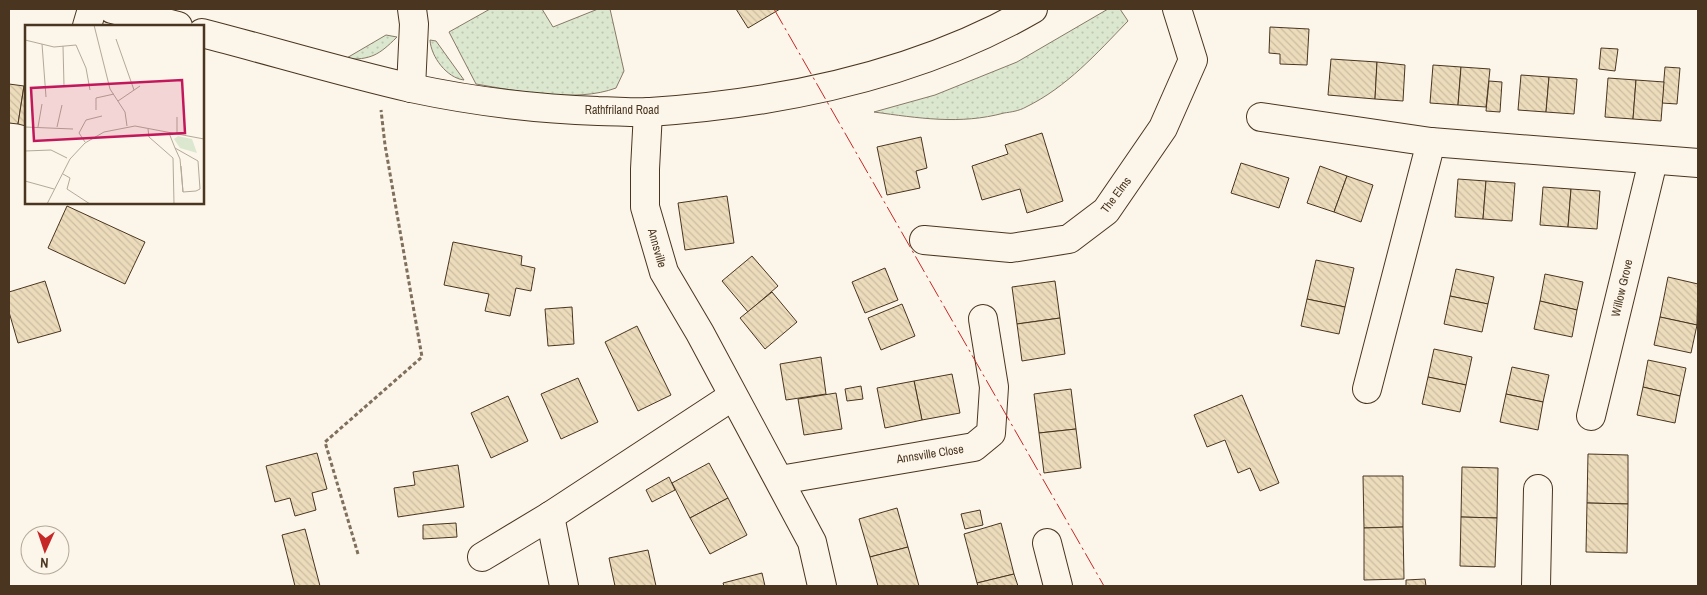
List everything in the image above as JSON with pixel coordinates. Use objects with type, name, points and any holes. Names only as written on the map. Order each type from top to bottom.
[{"type":"street","points":[[87,25],[92,9]]},
{"type":"street","points":[[112,9],[176,20]]},
{"type":"street","points":[[411,88],[414,24],[412,9]]},
{"type":"street","name":"Rathfriland Road","points":[[204,34],[411,88],[554,109],[648,112],[771,98],[832,88],[932,55],[999,28],[1033,9]]},
{"type":"street","name":"The Elms","points":[[924,240],[1011,248],[1069,239],[1106,211],[1163,128],[1193,60],[1177,9]]},
{"type":"street","name":"Annsville","points":[[648,112],[645,207],[664,272],[700,333],[812,542],[822,586]]},
{"type":"street","points":[[1261,117],[1431,142],[1698,164]]},
{"type":"street","points":[[1367,389],[1431,142]]},
{"type":"street","name":"Willow Grove","points":[[1592,416],[1652,161]]},
{"type":"street","name":"Annsville Close","points":[[780,480],[974,447],[991,433],[994,387],[983,318]]},
{"type":"street","points":[[482,557],[550,516],[733,396]]},
{"type":"street","points":[[1536,586],[1538,489]]},
{"type":"street","points":[[550,516],[564,586]]},
{"type":"street","points":[[1047,543],[1058,586]]},
{"type":"path","points":[[358,554],[325,442],[422,356],[385,145],[378,79]]},
{"type":"green space","points":[[490,9],[542,9],[553,27],[598,9],[610,9],[624,71],[616,88],[583,95],[565,95],[528,92],[476,84],[449,32]]},
{"type":"green space","points":[[1108,9],[1120,9],[1128,21],[1093,57],[1055,90],[1023,108],[988,117],[955,120],[874,112],[935,95],[1017,62]]},
{"type":"green space","points":[[386,35],[397,37],[374,55],[362,59],[345,59]]},
{"type":"green space","points":[[430,40],[436,41],[464,80],[452,75],[441,66],[433,53]]},
{"type":"building","points":[[736,9],[780,9],[748,28]]},
{"type":"building","points":[[1270,27],[1309,29],[1307,65],[1280,64],[1280,54],[1269,53]]},
{"type":"building","points":[[1601,48],[1618,49],[1615,71],[1599,69]]},
{"type":"building","points":[[1331,59],[1377,62],[1375,99],[1328,95]]},
{"type":"building","points":[[1377,62],[1405,65],[1403,101],[1375,99]]},
{"type":"building","points":[[1433,65],[1461,67],[1458,105],[1430,103]]},
{"type":"building","points":[[1461,67],[1490,69],[1486,107],[1458,105]]},
{"type":"building","points":[[1665,67],[1680,68],[1677,104],[1662,103]]},
{"type":"building","points":[[1521,75],[1549,77],[1546,112],[1518,110]]},
{"type":"building","points":[[1549,77],[1577,79],[1574,114],[1546,112]]},
{"type":"building","points":[[1608,78],[1636,80],[1633,119],[1605,117]]},
{"type":"building","points":[[1636,80],[1664,82],[1661,121],[1633,119]]},
{"type":"building","points":[[1489,81],[1502,82],[1500,112],[1486,111]]},
{"type":"building","points":[[9,84],[24,86],[18,124],[9,123]]},
{"type":"building","points":[[24,86],[25,126],[18,124]]},
{"type":"building","points":[[1042,133],[1063,201],[1027,213],[1020,189],[982,200],[972,166],[1008,154],[1005,145]]},
{"type":"building","points":[[921,137],[927,168],[916,171],[920,188],[887,195],[877,147]]},
{"type":"building","points":[[1241,163],[1289,178],[1279,208],[1231,193]]},
{"type":"building","points":[[1320,166],[1347,176],[1334,212],[1307,203]]},
{"type":"building","points":[[1347,176],[1373,185],[1361,222],[1334,212]]},
{"type":"building","points":[[1458,179],[1486,181],[1483,219],[1455,217]]},
{"type":"building","points":[[1486,181],[1515,183],[1512,221],[1483,219]]},
{"type":"building","points":[[1543,187],[1571,189],[1568,227],[1540,225]]},
{"type":"building","points":[[1571,189],[1600,191],[1597,229],[1568,227]]},
{"type":"building","points":[[727,196],[734,243],[685,250],[678,203]]},
{"type":"building","points":[[67,206],[145,242],[125,284],[48,248]]},
{"type":"building","points":[[453,242],[522,256],[521,265],[535,268],[531,291],[516,288],[510,316],[485,311],[489,294],[444,285]]},
{"type":"building","points":[[752,256],[778,286],[748,312],[722,281]]},
{"type":"building","points":[[1316,260],[1354,268],[1345,307],[1307,299]]},
{"type":"building","points":[[885,268],[898,300],[865,313],[852,282]]},
{"type":"building","points":[[1456,269],[1494,277],[1488,304],[1450,296]]},
{"type":"building","points":[[1545,274],[1583,282],[1577,310],[1540,301]]},
{"type":"building","points":[[1668,277],[1698,284],[1697,325],[1660,317]]},
{"type":"building","points":[[45,281],[61,331],[18,343],[9,312],[9,292]]},
{"type":"building","points":[[1055,281],[1060,318],[1017,324],[1012,287]]},
{"type":"building","points":[[772,292],[797,322],[765,349],[740,318]]},
{"type":"building","points":[[1450,296],[1488,304],[1482,332],[1444,324]]},
{"type":"building","points":[[1307,299],[1345,307],[1339,334],[1301,326]]},
{"type":"building","points":[[1540,301],[1577,310],[1572,337],[1534,329]]},
{"type":"building","points":[[902,304],[915,336],[881,350],[868,318]]},
{"type":"building","points":[[572,307],[574,344],[548,346],[545,309]]},
{"type":"building","points":[[1660,317],[1697,325],[1691,353],[1654,345]]},
{"type":"building","points":[[1060,318],[1065,354],[1022,361],[1017,324]]},
{"type":"building","points":[[637,326],[671,395],[638,411],[605,342]]},
{"type":"building","points":[[1434,349],[1472,357],[1466,385],[1428,377]]},
{"type":"building","points":[[821,357],[826,394],[786,400],[780,364]]},
{"type":"building","points":[[1648,360],[1686,368],[1680,396],[1643,387]]},
{"type":"building","points":[[1512,367],[1549,375],[1543,402],[1506,394]]},
{"type":"building","points":[[952,374],[960,413],[922,420],[914,381]]},
{"type":"building","points":[[1428,377],[1466,385],[1460,412],[1422,404]]},
{"type":"building","points":[[578,378],[598,422],[561,439],[541,394]]},
{"type":"building","points":[[914,381],[922,420],[885,428],[877,388]]},
{"type":"building","points":[[861,386],[863,399],[847,401],[845,389]]},
{"type":"building","points":[[1643,387],[1680,396],[1675,423],[1637,415]]},
{"type":"building","points":[[1071,389],[1076,429],[1039,433],[1034,394]]},
{"type":"building","points":[[836,393],[842,429],[804,435],[798,399]]},
{"type":"building","points":[[1506,394],[1543,402],[1538,430],[1500,422]]},
{"type":"building","points":[[1242,395],[1279,483],[1260,491],[1250,468],[1238,473],[1225,440],[1207,447],[1194,415]]},
{"type":"building","points":[[508,396],[528,441],[491,458],[471,413]]},
{"type":"building","points":[[1076,429],[1081,468],[1044,473],[1039,433]]},
{"type":"building","points":[[317,453],[327,489],[312,493],[316,510],[295,516],[290,498],[275,502],[266,466]]},
{"type":"building","points":[[1588,454],[1628,455],[1628,504],[1587,503]]},
{"type":"building","points":[[709,463],[728,498],[690,518],[672,483]]},
{"type":"building","points":[[458,465],[464,507],[398,517],[394,488],[415,485],[413,472]]},
{"type":"building","points":[[1462,467],[1498,468],[1497,518],[1461,517]]},
{"type":"building","points":[[1363,476],[1403,476],[1403,527],[1364,528]]},
{"type":"building","points":[[669,477],[675,490],[652,502],[646,490]]},
{"type":"building","points":[[728,498],[747,535],[710,554],[690,518]]},
{"type":"building","points":[[1587,503],[1628,504],[1627,553],[1586,552]]},
{"type":"building","points":[[897,508],[908,547],[870,557],[859,519]]},
{"type":"building","points":[[980,510],[983,525],[965,529],[961,514]]},
{"type":"building","points":[[1461,517],[1497,518],[1495,567],[1460,566]]},
{"type":"building","points":[[456,523],[457,537],[423,539],[423,525]]},
{"type":"building","points":[[1001,523],[1014,574],[977,583],[964,534]]},
{"type":"building","points":[[1403,527],[1404,579],[1364,580],[1364,528]]},
{"type":"building","points":[[305,529],[320,586],[295,586],[282,535]]},
{"type":"building","points":[[908,547],[919,586],[878,586],[870,557]]},
{"type":"building","points":[[648,550],[656,586],[615,586],[609,558]]},
{"type":"building","points":[[762,573],[765,586],[724,586],[723,583]]},
{"type":"building","points":[[1014,574],[1018,586],[978,586],[977,583]]},
{"type":"building","points":[[1425,579],[1426,586],[1406,586],[1406,580]]},
{"type":"power","points":[[774,9],[1104,586]]}]
